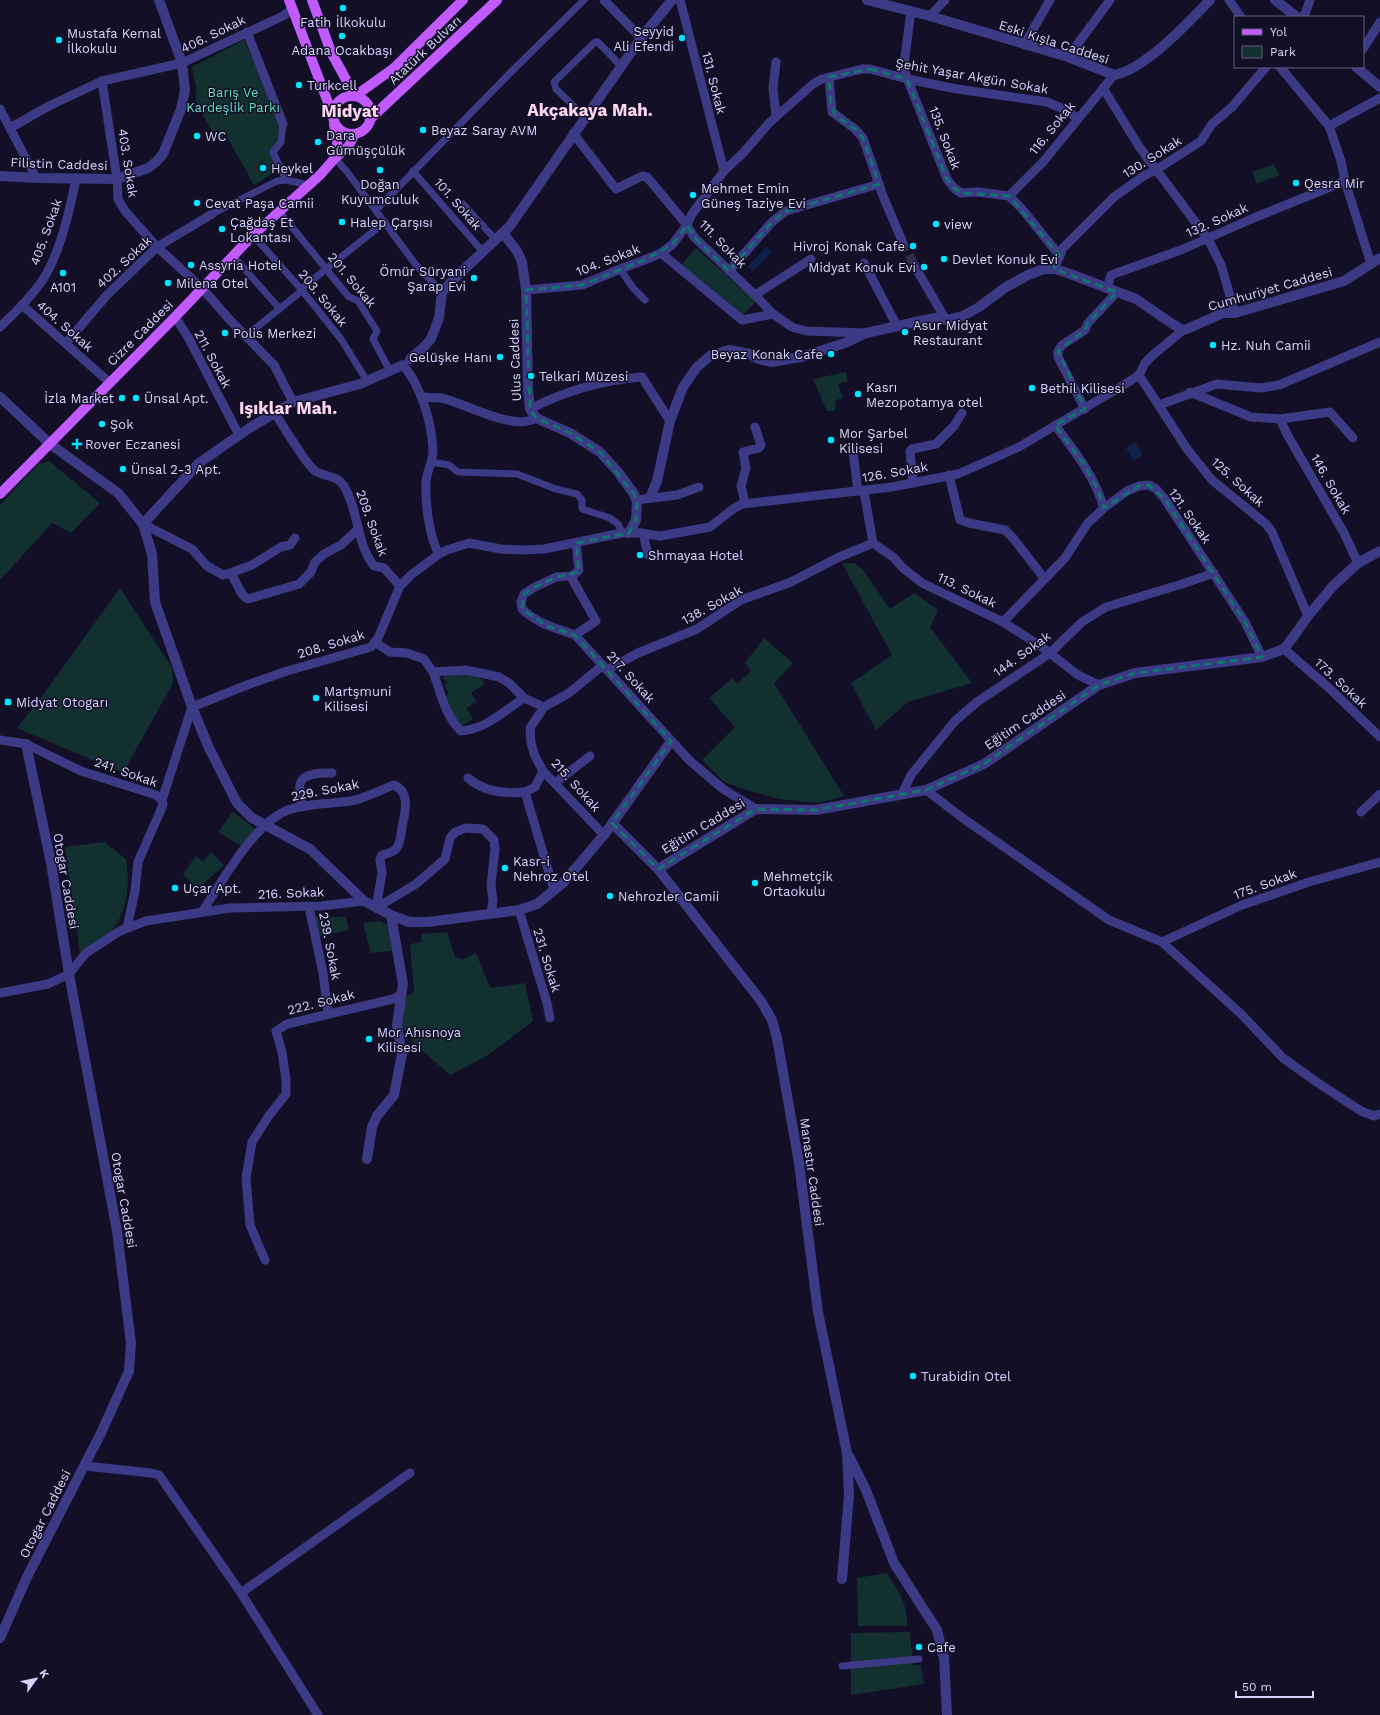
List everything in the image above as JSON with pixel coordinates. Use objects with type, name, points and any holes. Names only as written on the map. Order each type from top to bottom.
[{"type":"main road","points":[[312,0],[331,52],[355,96]]},
{"type":"main road","name":"Atatürk Bulvarı","points":[[370,119],[497,0]]},
{"type":"main road","name":"Atatürk Bulvarı","points":[[355,96],[394,68],[457,2]]},
{"type":"main road","points":[[290,4],[333,116],[339,129],[344,132],[355,134],[365,129],[370,119],[369,107],[361,98],[355,96],[342,98],[334,107],[333,116],[338,148],[335,158]]},
{"type":"main road","points":[[344,75],[360,86],[374,83]]},
{"type":"main road","name":"Cizre Caddesi","points":[[0,494],[109,382],[175,318],[253,234],[309,185],[348,147],[355,134]]},
{"type":"street","points":[[117,179],[148,168],[163,154],[181,109],[185,90],[182,63],[159,0]]},
{"type":"street","points":[[376,210],[584,0]]},
{"type":"street","points":[[604,0],[641,38]]},
{"type":"street","points":[[143,524],[199,463],[239,435],[293,402],[360,384],[406,362],[424,348],[431,339],[439,318],[442,292],[499,237],[518,215],[573,133],[641,38],[672,0]]},
{"type":"street","name":"131. Sokak","points":[[680,0],[724,172]]},
{"type":"street","name":"Eski Kışla Caddesi","points":[[868,0],[930,16],[1068,57],[1114,75],[1131,69],[1145,60],[1190,21],[1210,0]]},
{"type":"street","points":[[930,16],[945,0]]},
{"type":"street","points":[[1024,45],[1050,0]]},
{"type":"street","points":[[1068,57],[1110,0]]},
{"type":"street","points":[[1228,0],[1240,16]]},
{"type":"street","points":[[1275,0],[1295,16]]},
{"type":"street","points":[[1304,16],[1310,0]]},
{"type":"street","name":"406. Sokak","points":[[10,128],[49,106],[102,81],[182,63],[283,16],[290,4]]},
{"type":"street","name":"135. Sokak","points":[[911,11],[904,64],[907,79],[947,179],[954,188],[961,193],[978,192],[1009,196]]},
{"type":"street","points":[[1364,47],[1380,22]]},
{"type":"street","points":[[247,32],[283,124],[281,142],[273,152],[286,180]]},
{"type":"street","points":[[585,117],[556,89],[554,82],[595,42],[598,42],[621,66]]},
{"type":"street","points":[[776,62],[773,88],[776,116]]},
{"type":"street","name":"130. Sokak","points":[[1054,269],[1063,248],[1114,197],[1145,175],[1156,170],[1201,141],[1212,124],[1232,107],[1265,68]]},
{"type":"street","points":[[1281,68],[1329,126],[1341,161],[1345,181],[1371,264]]},
{"type":"street","points":[[1357,68],[1380,86]]},
{"type":"street","name":"Şehit Yaşar Akgün Sokak","points":[[687,226],[692,214],[724,172],[776,116],[813,84],[829,77],[862,69],[870,70],[957,89],[1047,102],[1066,110],[1077,118]]},
{"type":"street","name":"116. Sokak","points":[[1009,196],[1043,162],[1077,118],[1114,75]]},
{"type":"street","points":[[829,77],[832,112],[855,129],[863,138],[883,196],[903,243]]},
{"type":"street","name":"403. Sokak","points":[[102,81],[117,179],[118,199],[125,211],[157,247],[202,288],[274,365],[293,402]]},
{"type":"street","points":[[1103,88],[1140,148],[1208,239],[1221,265],[1235,313]]},
{"type":"street","points":[[1329,126],[1380,98]]},
{"type":"street","points":[[0,109],[36,178]]},
{"type":"street","name":"111. Sokak","points":[[573,133],[599,164],[616,189],[642,176],[645,176],[687,226],[694,237],[773,314],[792,327],[799,330],[866,333]]},
{"type":"street","points":[[335,158],[348,173],[416,265],[442,292]]},
{"type":"street","name":"101. Sokak","points":[[413,171],[483,252]]},
{"type":"street","name":"Filistin Caddesi","points":[[0,176],[117,179]]},
{"type":"street","name":"405. Sokak","points":[[0,327],[22,305],[42,280],[54,257],[70,212],[76,178]]},
{"type":"street","points":[[212,214],[277,181],[286,180],[309,185]]},
{"type":"street","name":"132. Sokak","points":[[1107,288],[1111,275],[1208,239],[1256,217],[1345,181]]},
{"type":"street","points":[[729,271],[772,222],[786,211],[879,184]]},
{"type":"street","points":[[1009,196],[1022,209],[1060,256]]},
{"type":"street","points":[[463,204],[499,237]]},
{"type":"street","name":"201. Sokak","points":[[279,211],[348,296],[358,301],[377,331],[373,339],[390,370]]},
{"type":"street","name":"402. Sokak","points":[[66,344],[107,295],[157,247],[212,214]]},
{"type":"street","points":[[246,336],[299,293],[301,289],[326,268],[385,222]]},
{"type":"street","name":"104. Sokak","points":[[526,290],[582,285],[620,268],[661,253],[672,245],[687,226]]},
{"type":"street","name":"203. Sokak","points":[[253,234],[301,289],[341,339],[367,381]]},
{"type":"street","name":"Ulus Caddesi","points":[[499,237],[517,251],[522,262],[526,290],[528,389],[530,409],[536,418]]},
{"type":"street","points":[[661,253],[742,320],[773,314]]},
{"type":"street","points":[[233,256],[280,309]]},
{"type":"street","name":"Cumhuriyet Caddesi","points":[[1183,330],[1191,328],[1223,313],[1235,313],[1344,281],[1380,258]]},
{"type":"street","points":[[755,295],[811,259]]},
{"type":"street","points":[[864,263],[897,326]]},
{"type":"street","points":[[914,265],[946,320]]},
{"type":"street","points":[[620,268],[633,288],[645,300]]},
{"type":"street","points":[[650,498],[656,481],[670,421],[683,387],[697,366],[710,356],[729,350],[750,354],[765,361],[777,362],[801,357],[845,343],[866,333],[934,318],[946,320],[963,316],[979,307],[1006,287],[1028,275],[1044,269],[1054,269],[1136,299],[1183,330]]},
{"type":"street","points":[[1085,409],[1058,357],[1058,351],[1062,345],[1085,330],[1088,323],[1117,292]]},
{"type":"street","name":"404. Sokak","points":[[22,305],[109,382]]},
{"type":"street","name":"211. Sokak","points":[[175,318],[188,337],[239,435]]},
{"type":"street","name":"126. Sokak","points":[[576,543],[625,533],[643,533],[660,536],[710,527],[732,509],[745,503],[861,491],[958,474],[1006,453],[1085,409],[1127,383],[1139,375],[1153,355],[1183,330]]},
{"type":"street","points":[[1159,404],[1190,392],[1217,384],[1261,388],[1279,385],[1380,342]]},
{"type":"street","points":[[406,362],[422,397],[430,426],[433,453],[426,481],[426,495],[433,544],[439,554]]},
{"type":"street","name":"125. Sokak","points":[[1139,375],[1187,449],[1212,480],[1266,524],[1272,532],[1308,616]]},
{"type":"street","points":[[530,409],[552,398],[588,386],[619,379],[642,378],[670,421]]},
{"type":"street","points":[[1190,392],[1251,417],[1280,419],[1330,412],[1353,438]]},
{"type":"street","points":[[422,397],[441,398],[471,407],[500,419],[525,422],[536,418],[570,433],[600,452],[630,488],[636,500],[638,509],[636,520],[625,533],[618,524],[610,518],[582,509],[582,500],[577,494],[556,490],[517,474],[458,472],[449,465],[431,462]]},
{"type":"street","points":[[1,401],[50,444],[118,493],[143,524],[152,554],[155,602],[192,707],[226,784],[237,803],[252,818],[266,824],[310,849],[364,902],[408,922],[428,922],[492,914],[519,910],[537,904],[568,877],[604,835],[672,740]]},
{"type":"street","name":"209. Sokak","points":[[275,413],[315,471],[335,478],[344,486],[353,507],[358,530],[369,560],[374,566],[384,568],[400,586]]},
{"type":"street","points":[[913,483],[910,451],[912,449],[936,444],[954,426],[962,413]]},
{"type":"street","name":"146. Sokak","points":[[1280,419],[1288,436],[1344,533],[1358,563]]},
{"type":"street","points":[[1055,425],[1084,464],[1098,490],[1104,508]]},
{"type":"street","points":[[745,503],[741,486],[746,468],[743,452],[759,448],[761,445],[755,427]]},
{"type":"street","points":[[853,452],[873,543]]},
{"type":"street","points":[[949,475],[960,520],[1005,530],[1044,578]]},
{"type":"street","name":"121. Sokak","points":[[1003,622],[1065,558],[1087,524],[1104,508],[1127,491],[1138,486],[1149,485],[1156,489],[1164,498],[1214,573],[1245,622],[1262,657]]},
{"type":"street","points":[[636,500],[677,495],[699,487]]},
{"type":"street","points":[[143,524],[192,549],[207,566],[223,575],[252,565],[281,547],[290,545],[295,538]]},
{"type":"street","points":[[230,573],[235,578],[244,597],[248,599],[288,586],[293,586],[311,572],[315,562],[324,554],[341,545],[358,530]]},
{"type":"street","points":[[643,533],[648,555]]},
{"type":"street","name":"208. Sokak","points":[[192,707],[287,671],[371,647],[376,643],[400,586],[411,575],[439,554],[469,543],[501,549],[522,550],[544,549],[576,543]]},
{"type":"street","points":[[571,576],[596,621],[575,635],[547,626],[530,616],[522,609],[521,602],[524,594],[532,588],[556,577],[571,576],[579,570],[576,543]]},
{"type":"street","name":"113. Sokak","points":[[873,543],[893,557],[903,568],[922,583],[1003,622],[1050,653],[1078,675],[1099,685]]},
{"type":"street","name":"138. Sokak","points":[[605,668],[697,629],[741,600],[791,582],[837,558],[873,543]]},
{"type":"street","points":[[1284,649],[1308,616],[1333,586],[1358,563],[1380,551]]},
{"type":"street","name":"144. Sokak","points":[[902,794],[912,775],[955,721],[976,702],[1050,653],[1082,622],[1106,607],[1214,573]]},
{"type":"street","name":"217. Sokak","points":[[575,635],[689,760],[723,789],[756,809]]},
{"type":"street","points":[[376,643],[390,652],[407,653],[424,659],[433,672],[443,704],[454,724],[461,731],[484,726],[524,698]]},
{"type":"street","name":"Eğitim Caddesi","points":[[658,869],[756,809],[780,808],[816,810],[880,800],[926,790],[984,764],[1099,685],[1135,673],[1262,657],[1284,649]]},
{"type":"street","name":"173. Sokak","points":[[1284,649],[1329,688],[1380,737]]},
{"type":"street","name":"215. Sokak","points":[[604,835],[543,771],[534,756],[530,743],[530,728],[544,707],[569,693],[605,668]]},
{"type":"street","points":[[433,672],[466,670],[499,677],[508,682],[524,698],[544,707]]},
{"type":"street","points":[[162,800],[192,707]]},
{"type":"street","name":"241. Sokak","points":[[0,740],[26,744],[81,771],[156,795],[162,800],[163,805],[159,818],[138,862],[135,891],[127,928]]},
{"type":"street","name":"Otogar Caddesi","points":[[0,1638],[3,1622],[101,1433],[129,1371],[131,1343],[117,1231],[69,974],[51,863],[26,744]]},
{"type":"street","points":[[555,783],[590,756]]},
{"type":"street","points":[[468,778],[475,784],[502,793],[524,792],[535,787],[543,771]]},
{"type":"street","points":[[302,807],[300,784],[303,779],[316,772],[332,773]]},
{"type":"street","name":"229. Sokak","points":[[202,912],[251,840],[266,824],[278,815],[288,810],[302,807],[353,800],[394,785],[400,787],[404,794],[406,808],[400,843],[396,850],[382,856],[380,860],[382,873],[376,908]]},
{"type":"street","points":[[926,790],[964,819],[1109,920],[1162,942],[1241,1014],[1283,1058],[1361,1111],[1374,1116],[1380,1114]]},
{"type":"street","points":[[524,792],[554,890]]},
{"type":"street","points":[[1361,812],[1380,794]]},
{"type":"street","name":"Manastır Caddesi","points":[[612,823],[658,869],[761,1001],[772,1020],[777,1038],[799,1163],[818,1312],[848,1453],[849,1495],[842,1579]]},
{"type":"street","points":[[376,908],[416,884],[445,859],[450,838],[455,832],[466,828],[483,829],[494,840],[495,849],[491,885],[493,900],[492,914]]},
{"type":"street","name":"175. Sokak","points":[[1162,942],[1242,905],[1309,882],[1380,862]]},
{"type":"street","name":"216. Sokak","points":[[0,993],[48,984],[69,974],[86,953],[120,931],[146,921],[230,908],[309,907],[364,902]]},
{"type":"street","name":"239. Sokak","points":[[309,907],[323,973],[328,1013]]},
{"type":"street","name":"231. Sokak","points":[[519,910],[547,1003],[550,1018]]},
{"type":"street","points":[[367,1159],[372,1127],[376,1116],[394,1095],[402,1054],[397,1025],[403,984],[391,915]]},
{"type":"street","name":"222. Sokak","points":[[265,1260],[250,1226],[246,1178],[252,1142],[268,1117],[286,1094],[286,1080],[282,1052],[276,1031],[287,1024],[328,1013],[393,999],[401,995]]},
{"type":"street","points":[[848,1453],[866,1490],[894,1563],[938,1630],[944,1658],[948,1715]]},
{"type":"street","points":[[84,1466],[159,1475],[241,1593],[318,1715]]},
{"type":"street","points":[[241,1593],[410,1473]]},
{"type":"street","points":[[842,1666],[919,1659]]},
{"type":"highlighted area","points":[[870,69],[907,79],[947,179],[954,188],[961,193],[1009,196],[1060,256],[1054,269],[1117,292],[1088,323],[1085,330],[1058,351],[1085,409],[1055,425],[1084,464],[1098,490],[1104,508],[1139,486],[1149,485],[1164,498],[1245,622],[1262,657],[1135,673],[1099,685],[984,764],[926,790],[816,810],[756,809],[658,869],[612,823],[671,741],[575,635],[547,626],[522,609],[524,594],[533,588],[556,577],[579,572],[576,543],[629,533],[636,520],[637,502],[634,494],[600,452],[570,433],[536,418],[530,409],[526,290],[582,285],[642,261],[672,245],[687,225],[694,237],[729,271],[772,222],[786,211],[879,184],[863,138],[855,129],[835,115],[831,104],[829,77]]},
{"type":"green space","name":"Barış Ve Kardeşlik Parkı","points":[[244,40],[284,131],[271,150],[278,170],[254,185],[226,135],[218,140],[204,117],[196,100],[196,88],[192,67]]},
{"type":"green space","points":[[1274,164],[1279,175],[1257,184],[1252,172]]},
{"type":"green space","points":[[696,248],[756,302],[741,317],[681,265]]},
{"type":"green space","points":[[846,372],[848,381],[838,384],[843,398],[836,400],[835,411],[827,411],[813,379]]},
{"type":"green space","points":[[49,461],[100,503],[71,533],[52,523],[0,580],[0,505],[38,464]]},
{"type":"green space","points":[[842,563],[854,563],[863,570],[890,609],[914,593],[938,610],[930,627],[972,683],[908,702],[876,730],[851,683],[892,655]]},
{"type":"green space","points":[[120,588],[172,668],[173,683],[123,773],[17,728],[38,702]]},
{"type":"green space","points":[[764,638],[793,663],[774,683],[844,796],[818,803],[779,799],[746,790],[723,781],[702,760],[735,727],[709,698],[733,678],[737,684],[751,671],[745,663]]},
{"type":"green space","points":[[462,672],[478,676],[485,684],[471,693],[477,702],[466,708],[473,719],[462,726],[451,714],[445,697],[449,694],[444,685],[447,683],[443,677]]},
{"type":"green space","points":[[233,812],[255,829],[241,846],[218,832]]},
{"type":"green space","points":[[104,842],[126,859],[128,877],[127,895],[119,920],[114,928],[80,954],[65,847]]},
{"type":"green space","points":[[211,852],[224,865],[197,890],[183,874],[196,856],[203,862]]},
{"type":"green space","points":[[316,917],[346,917],[349,930],[319,936]]},
{"type":"green space","points":[[380,921],[388,925],[392,951],[371,953],[363,923]]},
{"type":"green space","points":[[447,932],[455,957],[463,959],[476,953],[490,988],[525,983],[533,1021],[487,1056],[450,1075],[413,1042],[400,1023],[404,998],[414,992],[410,944],[422,942],[421,934]]},
{"type":"green space","points":[[887,1573],[902,1598],[906,1612],[907,1626],[858,1626],[857,1578]]},
{"type":"green space","points":[[910,1632],[913,1665],[921,1665],[924,1684],[851,1695],[851,1633]]},
{"type":"water","points":[[766,247],[772,252],[753,271],[748,266]]},
{"type":"water","points":[[1135,442],[1143,455],[1133,461],[1126,448]]},
{"type":"tunnel","points":[[903,243],[914,265]]},
{"type":"place","name":"Fatih İlkokulu","points":[[343,8]]},
{"type":"place","name":"Adana Ocakbaşı","points":[[342,36]]},
{"type":"place","name":"Seyyid Ali Efendi","points":[[682,38]]},
{"type":"place","name":"Mustafa Kemal İlkokulu","points":[[59,40]]},
{"type":"place","name":"Turkcell","points":[[299,85]]},
{"type":"place","name":"Beyaz Saray AVM","points":[[423,130]]},
{"type":"place","name":"WC","points":[[197,136]]},
{"type":"place","name":"Dara Gümüşçülük","points":[[318,142]]},
{"type":"place","name":"Heykel","points":[[263,168]]},
{"type":"place","name":"Doğan Kuyumculuk","points":[[380,170]]},
{"type":"place","name":"Qesra Mir","points":[[1296,183]]},
{"type":"place","name":"Mehmet Emin Güneş Taziye Evi","points":[[693,195]]},
{"type":"place","name":"Cevat Paşa Camii","points":[[197,203]]},
{"type":"place","name":"Halep Çarşısı","points":[[342,222]]},
{"type":"place","name":"view","points":[[936,224]]},
{"type":"place","name":"Çağdaş Et Lokantası","points":[[222,229]]},
{"type":"place","name":"Hivroj Konak Cafe","points":[[913,246]]},
{"type":"place","name":"Devlet Konuk Evi","points":[[944,259]]},
{"type":"place","name":"Assyria Hotel","points":[[191,265]]},
{"type":"place","name":"Midyat Konuk Evi","points":[[924,267]]},
{"type":"place","name":"A101","points":[[63,273]]},
{"type":"place","name":"Ömür Süryani Şarap Evi","points":[[474,278]]},
{"type":"place","name":"Milena Otel","points":[[168,283]]},
{"type":"place","name":"Asur Midyat Restaurant","points":[[905,332]]},
{"type":"place","name":"Polis Merkezi","points":[[225,333]]},
{"type":"place","name":"Hz. Nuh Camii","points":[[1213,345]]},
{"type":"place","name":"Beyaz Konak Cafe","points":[[831,354]]},
{"type":"place","name":"Gelüşke Hanı","points":[[500,357]]},
{"type":"place","name":"Telkari Müzesi","points":[[531,376]]},
{"type":"place","name":"Bethil Kilisesi","points":[[1032,388]]},
{"type":"place","name":"Kasrı Mezopotamya otel","points":[[858,394]]},
{"type":"place","name":"İzla Market","points":[[122,398]]},
{"type":"place","name":"Ünsal Apt.","points":[[136,398]]},
{"type":"place","name":"Şok","points":[[102,424]]},
{"type":"place","name":"Mor Şarbel Kilisesi","points":[[831,440]]},
{"type":"place","name":"Rover Eczanesi","points":[[77,444]]},
{"type":"place","name":"Ünsal 2-3 Apt.","points":[[123,469]]},
{"type":"place","name":"Shmayaa Hotel","points":[[640,555]]},
{"type":"place","name":"Martşmuni Kilisesi","points":[[316,698]]},
{"type":"place","name":"Midyat Otogarı","points":[[8,702]]},
{"type":"place","name":"Kasr-i Nehroz Otel","points":[[505,868]]},
{"type":"place","name":"Mehmetçik Ortaokulu","points":[[755,883]]},
{"type":"place","name":"Uçar Apt.","points":[[175,888]]},
{"type":"place","name":"Nehrozler Camii","points":[[610,896]]},
{"type":"place","name":"Mor Ahısnoya Kilisesi","points":[[369,1039]]},
{"type":"place","name":"Turabidin Otel","points":[[913,1376]]},
{"type":"place","name":"Cafe","points":[[919,1647]]},
{"type":"district","name":"Akçakaya Mah.","points":[[590,110]]},
{"type":"district","name":"Midyat","points":[[350,111]]},
{"type":"district","name":"Işıklar Mah.","points":[[288,408]]}]
